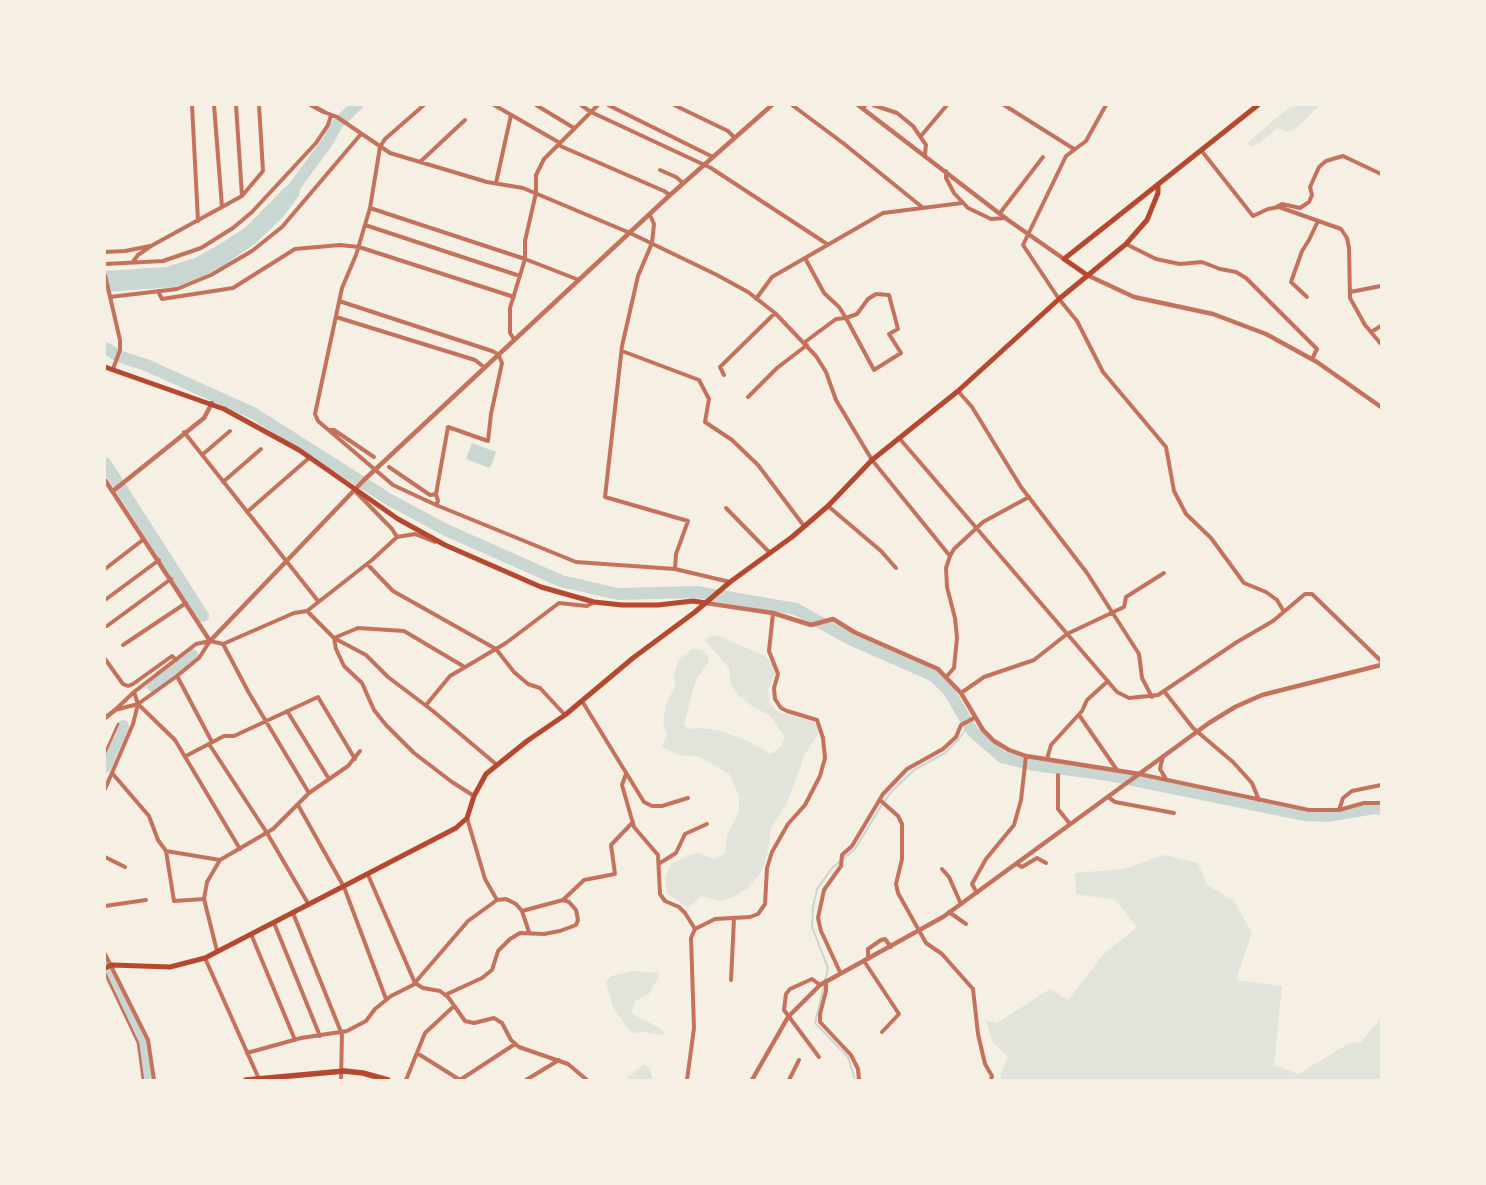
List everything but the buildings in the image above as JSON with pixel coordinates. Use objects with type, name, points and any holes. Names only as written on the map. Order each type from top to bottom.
[{"type":"main road","points":[[1087,275],[1064,259],[1258,105]]},
{"type":"main road","points":[[105,968],[112,965],[170,967],[204,958],[456,828],[467,818],[474,796],[486,774],[565,715],[633,658],[804,526],[828,506],[872,460],[958,391],[1059,299],[1126,244],[1147,220],[1158,192],[1158,184]]},
{"type":"main road","points":[[105,367],[212,403],[310,458],[398,520],[445,545],[541,587],[594,602],[622,605],[658,605],[693,601],[706,603]]},
{"type":"main road","points":[[247,1080],[341,1071],[388,1080]]},
{"type":"street","points":[[192,105],[198,221]]},
{"type":"street","points":[[214,105],[222,207]]},
{"type":"street","points":[[236,105],[242,196]]},
{"type":"street","points":[[132,262],[151,246],[242,196],[263,171],[259,105]]},
{"type":"street","points":[[311,105],[337,117],[380,148],[420,162],[536,193],[630,233],[717,274],[756,299],[775,313],[806,344],[826,372],[836,400],[872,460],[950,556]]},
{"type":"street","points":[[424,105],[384,139],[380,148],[370,208],[359,247],[342,288],[339,301],[315,414],[318,421],[393,485],[436,505],[576,562],[675,569],[730,582]]},
{"type":"street","points":[[494,105],[559,144],[670,195]]},
{"type":"street","points":[[536,105],[574,128]]},
{"type":"street","points":[[581,105],[591,112],[704,165],[827,244]]},
{"type":"street","points":[[514,339],[510,333],[510,308],[525,259],[525,241],[536,193],[536,175],[544,159],[598,105]]},
{"type":"street","points":[[608,105],[713,157]]},
{"type":"street","points":[[674,105],[728,131],[735,138]]},
{"type":"street","points":[[114,711],[138,704],[199,658],[210,641],[375,469],[670,195],[772,105]]},
{"type":"street","points":[[792,105],[843,143],[922,207]]},
{"type":"street","points":[[873,105],[897,113],[922,136],[927,149],[925,154]]},
{"type":"street","points":[[922,136],[947,105]]},
{"type":"street","points":[[1004,105],[1074,149]]},
{"type":"street","points":[[1106,105],[1086,141],[1066,156],[1060,174],[1023,245],[1059,299],[1077,321],[1103,372],[1166,446],[1174,492],[1186,514],[1212,538],[1244,583],[1266,592],[1276,600],[1283,610]]},
{"type":"street","points":[[862,106],[1006,218],[1064,259]]},
{"type":"street","points":[[105,264],[163,261],[201,248],[233,228],[252,212],[316,143],[328,125],[331,115]]},
{"type":"street","points":[[496,183],[511,115]]},
{"type":"street","points":[[420,162],[465,120]]},
{"type":"street","points":[[109,295],[177,289],[211,275],[252,251],[282,227],[360,132]]},
{"type":"street","points":[[1201,150],[1253,216],[1282,204],[1300,208],[1309,202],[1312,195],[1310,187],[1319,167],[1326,161],[1343,156],[1381,174]]},
{"type":"street","points":[[1000,213],[1043,157]]},
{"type":"street","points":[[660,170],[676,177],[683,184]]},
{"type":"street","points":[[946,170],[946,178],[962,202],[991,220],[1006,218]]},
{"type":"street","points":[[756,299],[772,278],[827,244],[883,213],[962,202]]},
{"type":"street","points":[[1274,207],[1341,229],[1348,238],[1350,298],[1355,311],[1381,344]]},
{"type":"street","points":[[370,208],[525,259],[579,280]]},
{"type":"street","points":[[650,215],[654,224],[652,243],[638,276],[622,351],[604,497],[688,521],[676,554],[675,569]]},
{"type":"street","points":[[1307,298],[1291,282],[1302,251],[1310,240],[1318,221]]},
{"type":"street","points":[[365,225],[520,276]]},
{"type":"street","points":[[1126,244],[1156,259],[1180,264],[1202,262],[1220,269],[1236,272],[1246,278],[1316,350],[1312,359]]},
{"type":"street","points":[[158,291],[162,298],[233,288],[295,249],[340,245],[359,247],[514,297]]},
{"type":"street","points":[[105,252],[125,251],[151,246]]},
{"type":"street","points":[[748,397],[777,368],[836,319],[846,318],[857,314],[868,300],[876,294],[890,294],[898,329],[889,334],[901,353],[874,370],[846,318],[839,307],[824,293],[805,258]]},
{"type":"street","points":[[105,275],[120,350],[113,369]]},
{"type":"street","points":[[1087,275],[1134,297],[1194,309],[1249,326],[1284,342],[1312,359],[1381,407]]},
{"type":"street","points":[[1350,292],[1381,286]]},
{"type":"street","points":[[339,301],[498,354],[502,363],[491,414],[488,441],[448,427],[436,494],[438,501],[436,505]]},
{"type":"street","points":[[724,375],[720,367],[775,313]]},
{"type":"street","points":[[336,317],[475,360],[484,367]]},
{"type":"street","points":[[1371,332],[1381,326]]},
{"type":"street","points":[[622,351],[699,380],[709,399],[705,422],[732,440],[758,464],[804,526]]},
{"type":"street","points":[[958,391],[972,407],[1029,497],[1088,573],[1111,614],[1139,654],[1142,678],[1152,697]]},
{"type":"street","points":[[112,491],[132,478],[184,432],[204,418],[212,403]]},
{"type":"street","points":[[329,430],[334,430],[374,458]]},
{"type":"street","points":[[202,456],[230,431]]},
{"type":"street","points":[[184,432],[318,601]]},
{"type":"street","points":[[752,1080],[788,1017],[820,985],[840,972],[919,932],[961,904],[1222,714],[1262,695],[1381,663],[1312,594],[1305,594],[1283,610],[1273,622],[1237,642],[1164,691],[1152,697],[1129,698],[1117,692],[900,439]]},
{"type":"street","points":[[223,482],[261,449]]},
{"type":"street","points":[[247,512],[310,458]]},
{"type":"street","points":[[389,467],[430,495],[436,494]]},
{"type":"street","points":[[105,480],[159,560],[210,641]]},
{"type":"street","points":[[354,490],[392,529],[396,537]]},
{"type":"street","points":[[947,676],[954,668],[957,638],[955,618],[947,587],[946,568],[950,556],[954,549],[975,528],[1029,497]]},
{"type":"street","points":[[828,506],[881,551],[896,568]]},
{"type":"street","points":[[726,508],[770,553]]},
{"type":"street","points":[[105,718],[134,692],[196,644],[210,641],[223,644],[294,613],[307,610],[367,564],[396,537],[416,534],[445,545]]},
{"type":"street","points":[[105,569],[144,539]]},
{"type":"street","points":[[105,600],[159,560]]},
{"type":"street","points":[[367,564],[394,591],[496,649],[514,672],[528,684],[540,688],[565,715]]},
{"type":"street","points":[[961,693],[984,677],[1034,660],[1067,634],[1124,607],[1126,597],[1164,573]]},
{"type":"street","points":[[107,626],[171,579]]},
{"type":"street","points":[[426,705],[450,676],[463,666],[496,649],[559,603],[587,606],[594,602]]},
{"type":"street","points":[[123,646],[186,603]]},
{"type":"street","points":[[706,603],[773,613],[811,625],[833,619],[854,632],[938,669],[947,676],[961,693],[974,718],[994,741],[1009,750],[1026,756],[1117,770],[1309,810],[1339,810],[1364,803],[1381,803]]},
{"type":"street","points":[[307,610],[342,645],[366,655],[388,677],[426,705],[497,765]]},
{"type":"street","points":[[687,1080],[694,1028],[691,938],[694,929],[715,919],[750,917],[758,914],[764,904],[767,868],[772,852],[788,824],[805,806],[820,776],[825,758],[823,738],[817,720],[780,708],[775,699],[774,688],[778,674],[769,651],[773,613]]},
{"type":"street","points":[[334,638],[358,628],[404,631],[463,666]]},
{"type":"street","points":[[334,638],[336,649],[344,666],[362,683],[374,710],[386,725],[414,753],[474,796]]},
{"type":"street","points":[[223,644],[266,722],[310,793]]},
{"type":"street","points":[[105,659],[123,684],[128,686],[172,656],[176,660]]},
{"type":"street","points":[[177,676],[210,743],[267,833],[309,905]]},
{"type":"street","points":[[1047,759],[1051,745],[1079,714],[1087,700],[1108,681]]},
{"type":"street","points":[[1164,691],[1197,732],[1233,762],[1252,783],[1259,800]]},
{"type":"street","points":[[134,692],[138,704],[175,740],[186,756],[240,849]]},
{"type":"street","points":[[186,756],[224,736],[234,736],[318,697],[355,759]]},
{"type":"street","points":[[582,701],[638,794],[652,806],[672,804],[688,798]]},
{"type":"street","points":[[105,789],[133,724],[138,704]]},
{"type":"street","points":[[288,712],[329,779]]},
{"type":"street","points":[[1079,714],[1117,770]]},
{"type":"street","points":[[840,972],[821,931],[818,918],[824,890],[840,866],[842,855],[852,846],[880,800],[907,770],[943,749],[956,737],[961,725],[974,718]]},
{"type":"street","points":[[105,753],[118,724]]},
{"type":"street","points":[[217,952],[204,899],[207,882],[220,860],[267,833],[310,793],[355,759],[360,752]]},
{"type":"street","points":[[977,892],[972,884],[986,859],[1014,824],[1021,800],[1026,756]]},
{"type":"street","points":[[1163,756],[1160,769],[1168,780]]},
{"type":"street","points":[[112,773],[149,816],[158,840],[166,851],[174,901],[204,899]]},
{"type":"street","points":[[626,774],[622,785],[633,822],[639,834],[658,855],[660,863],[660,894],[664,901],[678,907],[685,913],[694,929]]},
{"type":"street","points":[[1058,775],[1058,809],[1070,824]]},
{"type":"street","points":[[1339,810],[1343,798],[1352,791],[1381,785]]},
{"type":"street","points":[[1108,797],[1115,802],[1174,813]]},
{"type":"street","points":[[880,800],[898,816],[902,824],[902,859],[896,884],[919,932],[926,944],[942,954],[973,988],[978,1034],[984,1064],[992,1076],[991,1080]]},
{"type":"street","points":[[298,804],[344,887],[386,999]]},
{"type":"street","points":[[467,818],[485,879],[497,900]]},
{"type":"street","points":[[522,911],[562,900],[584,880],[615,874],[611,845],[633,822]]},
{"type":"street","points":[[660,863],[676,852],[685,834],[707,824]]},
{"type":"street","points":[[166,851],[220,860]]},
{"type":"street","points":[[105,857],[124,867]]},
{"type":"street","points":[[1017,864],[1022,867],[1036,858],[1046,863]]},
{"type":"street","points":[[942,869],[949,877],[961,904]]},
{"type":"street","points":[[368,875],[415,983],[423,988],[440,991],[465,1022],[474,1023],[494,1018],[502,1023],[515,1044],[568,1064],[587,1080]]},
{"type":"street","points":[[247,1053],[295,1040],[342,1032],[366,1021],[386,999],[415,983],[468,921],[497,900],[506,899],[516,904],[522,911],[529,932]]},
{"type":"street","points":[[105,906],[146,900]]},
{"type":"street","points":[[445,995],[482,978],[492,970],[498,952],[510,939],[529,932],[544,934],[576,925],[578,920],[576,910],[569,902],[562,900]]},
{"type":"street","points":[[949,912],[966,924]]},
{"type":"street","points":[[293,913],[342,1032],[344,1052],[341,1080]]},
{"type":"street","points":[[731,980],[734,918]]},
{"type":"street","points":[[274,922],[320,1036]]},
{"type":"street","points":[[251,934],[295,1040]]},
{"type":"street","points":[[882,1032],[899,1014],[866,960],[868,949],[881,940],[885,939],[891,947]]},
{"type":"street","points":[[105,954],[148,1040],[154,1080]]},
{"type":"street","points":[[204,958],[259,1079]]},
{"type":"street","points":[[105,973],[138,1043],[143,1080]]},
{"type":"street","points":[[819,1057],[784,1010],[786,994],[790,989],[812,979],[820,985]]},
{"type":"street","points":[[826,981],[820,1022],[851,1055],[858,1069],[859,1080]]},
{"type":"street","points":[[406,1080],[425,1033],[454,1006]]},
{"type":"street","points":[[418,1052],[460,1080],[465,1074],[515,1044]]},
{"type":"street","points":[[526,1080],[559,1060]]},
{"type":"street","points":[[789,1080],[799,1060]]},
{"type":"shaded area","points":[[1292,105],[1320,105],[1299,126],[1288,132],[1277,128],[1259,144],[1251,146],[1247,143]]},
{"type":"shaded area","points":[[303,173],[299,196],[283,217],[256,243],[224,265],[204,276],[175,287],[105,292],[105,271],[166,267],[195,258],[220,244],[246,227],[281,191]]},
{"type":"shaded area","points":[[472,443],[496,452],[490,468],[466,459]]},
{"type":"shaded area","points":[[717,635],[765,656],[772,663],[775,674],[768,690],[770,703],[778,712],[812,721],[817,725],[818,734],[805,754],[787,803],[771,828],[768,852],[762,871],[748,888],[733,897],[720,901],[701,896],[688,908],[667,893],[665,878],[671,864],[684,857],[698,853],[714,859],[725,853],[727,835],[739,812],[739,796],[729,774],[700,757],[679,755],[662,747],[667,735],[663,723],[666,705],[675,686],[674,674],[679,659],[692,649],[702,650],[709,657],[709,662],[697,678],[693,690],[684,724],[688,729],[701,728],[722,731],[750,742],[771,754],[781,746],[785,737],[769,715],[753,707],[739,696],[731,685],[729,668],[705,641],[708,637]]},
{"type":"shaded area","points":[[1164,855],[1198,863],[1207,885],[1234,901],[1252,933],[1236,980],[1282,986],[1274,1065],[1298,1074],[1348,1044],[1361,1042],[1381,1018],[1381,1080],[1002,1080],[1000,1075],[1008,1057],[993,1043],[986,1020],[997,1023],[1050,989],[1068,1000],[1104,954],[1137,927],[1115,900],[1076,894],[1075,873],[1124,869]]},
{"type":"shaded area","points":[[633,971],[659,973],[659,977],[649,994],[635,1001],[631,1013],[659,1028],[664,1032],[663,1035],[645,1032],[631,1033],[613,1007],[606,981],[611,976]]},
{"type":"shaded area","points":[[644,1064],[649,1067],[653,1080],[625,1080]]},
{"type":"waterway","points":[[292,190],[328,141],[337,124],[357,105]]},
{"type":"waterway","points":[[105,348],[121,357],[146,365],[253,413],[390,500],[446,530],[561,581],[618,594],[697,592],[796,609],[848,638],[934,676],[949,691],[973,732],[1002,757],[1034,765],[1109,775],[1305,815],[1326,816],[1375,808],[1381,809]]},
{"type":"waterway","points":[[105,463],[203,616]]},
{"type":"waterway","points":[[153,686],[192,655]]},
{"type":"waterway","points":[[105,767],[123,726]]},
{"type":"waterway","points":[[855,1080],[848,1057],[815,1023],[828,968],[812,927],[813,907],[817,889],[832,868],[855,849],[892,791],[914,770],[945,753],[968,726]]},
{"type":"waterway","points":[[105,965],[143,1040],[149,1080]]}]
